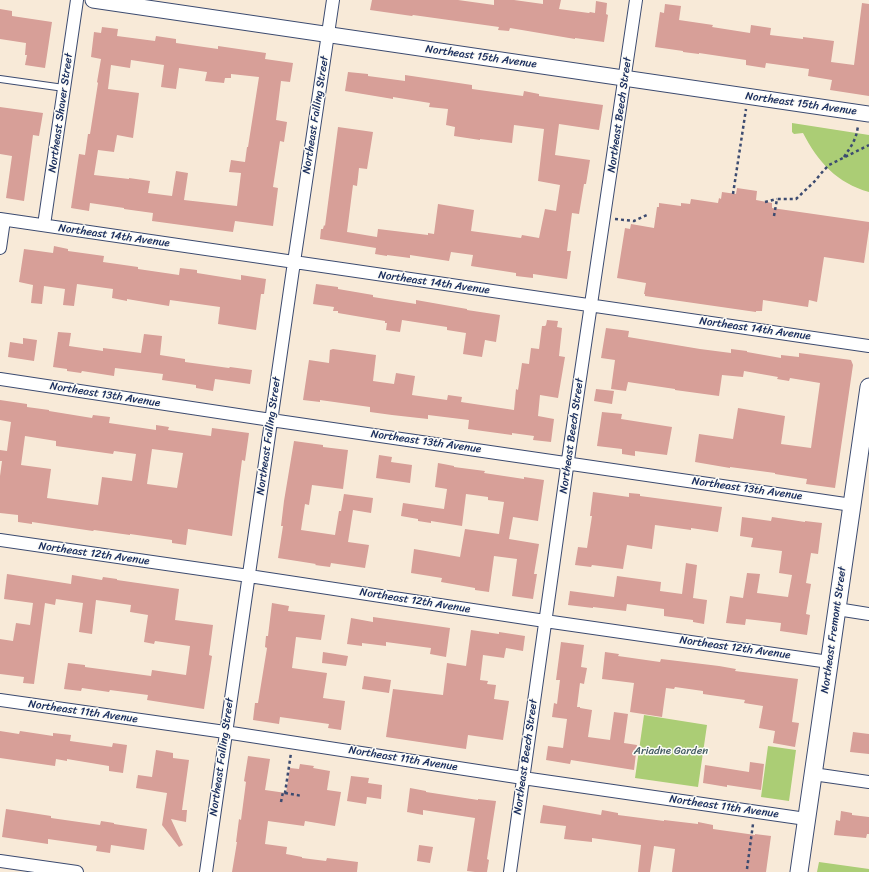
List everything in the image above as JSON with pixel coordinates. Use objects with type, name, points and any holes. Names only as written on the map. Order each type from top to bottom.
[{"type":"main road","name":"Northeast Fremont Street","points":[[799,872],[852,504],[865,447],[869,387]]},
{"type":"street","name":"Northeast Shaver Street","points":[[44,225],[77,0]]},
{"type":"street","name":"Northeast 15th Avenue","points":[[92,0],[864,113]]},
{"type":"street","name":"Northeast Failing Street","points":[[206,872],[225,732],[333,0]]},
{"type":"street","name":"Northeast Beech Street","points":[[510,872],[545,621],[636,0]]},
{"type":"street","name":"Northeast 14th Avenue","points":[[2,220],[869,346]]},
{"type":"street","points":[[0,248],[2,220]]},
{"type":"street","name":"Northeast 13th Avenue","points":[[0,379],[271,420],[852,504]]},
{"type":"street","name":"Northeast 12th Avenue","points":[[0,540],[829,662]]},
{"type":"street","points":[[837,609],[869,614]]},
{"type":"street","name":"Northeast 11th Avenue","points":[[0,700],[225,732],[523,778],[806,819]]},
{"type":"street","points":[[813,774],[869,782]]},
{"type":"street","points":[[0,861],[77,872]]},
{"type":"lane","points":[[0,79],[64,88]]},
{"type":"path","points":[[733,194],[748,96]]},
{"type":"path","points":[[843,157],[852,146],[864,113]]},
{"type":"path","points":[[765,202],[776,199],[796,199],[829,165],[869,145]]},
{"type":"path","points":[[774,216],[776,199]]},
{"type":"path","points":[[619,220],[634,221],[646,216]]},
{"type":"path","points":[[281,802],[283,792],[285,793],[292,743]]},
{"type":"path","points":[[285,793],[302,796]]},
{"type":"path","points":[[747,869],[754,811]]},
{"type":"path","points":[[744,852],[749,852]]},
{"type":"green space","points":[[792,123],[869,135],[869,192],[847,183],[830,170],[815,153],[803,133],[794,134],[792,132]]},
{"type":"green space","name":"Ariadne Garden","points":[[644,715],[707,725],[698,787],[635,778]]},
{"type":"green space","points":[[768,746],[796,750],[789,801],[761,797]]},
{"type":"green space","points":[[819,862],[869,869],[869,872],[817,872]]},
{"type":"building","points":[[372,0],[458,0],[494,5],[494,0],[514,0],[543,4],[543,0],[561,0],[559,9],[589,13],[595,13],[596,1],[607,3],[606,14],[608,15],[604,42],[575,39],[510,28],[509,31],[498,30],[499,27],[370,10]]},
{"type":"building","points":[[862,3],[869,4],[869,96],[830,90],[832,80],[808,76],[809,69],[766,63],[765,68],[746,65],[746,60],[655,47],[660,12],[664,13],[665,4],[681,6],[679,20],[713,25],[712,27],[750,33],[751,25],[771,28],[770,35],[834,41],[831,62],[854,65]]},
{"type":"building","points":[[0,9],[12,11],[12,16],[52,22],[45,68],[25,65],[27,55],[25,55],[26,43],[0,39]]},
{"type":"building","points":[[102,27],[118,29],[117,36],[155,41],[156,36],[176,39],[176,43],[218,49],[218,46],[266,53],[265,59],[293,63],[290,82],[281,81],[276,120],[287,122],[284,142],[280,141],[273,187],[278,188],[273,226],[235,221],[233,232],[152,221],[153,213],[124,208],[90,203],[89,211],[71,208],[79,154],[85,155],[98,83],[101,59],[91,57],[94,32],[101,33]],"holes":[[[131,60],[164,65],[161,87],[176,89],[179,68],[207,72],[205,81],[224,83],[225,78],[231,78],[231,74],[259,77],[245,162],[231,160],[229,172],[241,173],[237,206],[184,200],[188,173],[176,171],[172,196],[148,193],[150,181],[94,175],[98,150],[114,152],[117,135],[133,138],[139,93],[108,89],[111,65],[130,68]]]},
{"type":"building","points":[[348,72],[405,81],[405,75],[472,85],[472,89],[523,96],[524,91],[539,94],[539,96],[603,105],[599,130],[559,124],[555,155],[590,160],[579,214],[572,213],[567,251],[571,251],[567,279],[533,274],[533,278],[516,276],[516,273],[471,266],[473,255],[451,252],[449,261],[410,255],[410,258],[387,256],[375,254],[376,248],[320,239],[321,229],[323,229],[324,225],[325,226],[338,127],[373,132],[367,169],[359,168],[357,186],[353,185],[347,232],[377,237],[378,229],[428,235],[428,233],[434,234],[438,204],[474,210],[471,231],[521,238],[522,235],[539,238],[545,209],[556,211],[560,185],[538,181],[544,129],[514,125],[512,143],[454,136],[455,127],[446,125],[448,109],[429,107],[430,103],[393,97],[393,99],[345,91]]},
{"type":"building","points":[[0,107],[43,113],[39,136],[33,135],[24,201],[6,198],[12,156],[0,154]]},
{"type":"building","points":[[737,188],[757,191],[756,200],[772,203],[772,208],[869,222],[864,263],[824,257],[817,302],[809,300],[808,307],[763,300],[762,311],[756,312],[645,296],[646,283],[617,278],[625,228],[630,229],[631,224],[654,228],[659,203],[681,206],[681,203],[690,204],[691,199],[718,203],[719,198],[721,199],[722,192],[736,194]]},
{"type":"building","points":[[54,246],[68,249],[68,251],[104,256],[103,262],[138,267],[138,269],[179,275],[180,268],[197,270],[197,273],[241,280],[241,275],[266,279],[264,294],[261,294],[256,330],[218,324],[220,307],[170,300],[169,306],[127,299],[127,301],[112,298],[113,289],[77,284],[74,306],[63,305],[65,289],[44,286],[42,304],[31,303],[33,285],[19,282],[24,249],[53,253]]},
{"type":"building","points":[[316,284],[338,287],[338,289],[373,295],[373,297],[416,304],[416,300],[500,315],[496,342],[485,340],[482,357],[463,354],[466,333],[447,330],[447,327],[402,320],[400,332],[386,330],[387,323],[385,323],[385,321],[338,313],[338,311],[333,311],[334,307],[313,304]]},
{"type":"building","points":[[547,320],[558,321],[557,327],[562,328],[559,356],[565,357],[558,398],[540,395],[538,416],[554,419],[551,442],[533,440],[534,436],[512,433],[512,435],[468,429],[469,420],[428,415],[428,419],[392,415],[370,412],[370,407],[320,400],[320,402],[303,400],[309,360],[329,363],[330,350],[333,349],[376,355],[373,381],[394,384],[396,373],[415,376],[412,395],[447,400],[448,395],[462,397],[461,402],[514,410],[516,389],[518,390],[522,363],[529,364],[531,348],[539,349],[542,326],[546,325]]},
{"type":"building","points":[[606,328],[629,331],[628,337],[700,349],[731,353],[731,349],[781,358],[781,355],[799,357],[799,353],[851,360],[853,365],[835,488],[806,484],[807,479],[775,473],[695,462],[699,434],[733,439],[738,408],[785,416],[781,444],[811,448],[820,383],[790,378],[789,381],[777,379],[778,377],[744,371],[743,377],[722,375],[719,396],[628,382],[626,391],[611,389],[615,360],[601,358]]},
{"type":"building","points":[[58,332],[71,333],[69,346],[103,351],[103,348],[141,353],[144,334],[162,336],[160,355],[185,359],[185,362],[252,370],[250,384],[215,379],[213,391],[196,388],[196,385],[162,380],[163,374],[115,368],[114,376],[82,371],[81,373],[67,371],[67,369],[53,367]]},
{"type":"building","points":[[23,338],[37,340],[34,361],[8,357],[10,342],[23,344]]},
{"type":"building","points":[[596,389],[614,391],[612,404],[594,401]]},
{"type":"building","points":[[0,400],[27,404],[27,407],[92,418],[93,415],[110,417],[109,423],[156,430],[156,425],[169,427],[168,430],[211,436],[212,428],[249,433],[245,461],[242,460],[232,536],[188,529],[186,545],[172,543],[172,540],[130,534],[93,531],[32,522],[32,524],[18,522],[18,515],[0,513],[0,476],[2,461],[0,461],[0,450],[7,451],[11,422],[0,420]],"holes":[[[25,436],[56,441],[56,446],[113,454],[114,451],[136,454],[132,481],[102,477],[98,505],[47,498],[51,469],[21,465]],[[152,449],[183,453],[177,488],[147,484]]]},
{"type":"building","points":[[602,412],[622,414],[621,419],[672,427],[667,455],[635,451],[635,456],[622,454],[622,449],[597,446]]},
{"type":"building","points":[[294,441],[348,450],[343,489],[312,485],[309,505],[305,504],[301,530],[335,535],[339,511],[341,511],[344,494],[373,498],[371,513],[353,510],[348,542],[369,545],[365,568],[331,563],[330,567],[278,558],[283,526],[281,526],[284,501]]},
{"type":"building","points":[[379,455],[392,457],[391,462],[412,465],[410,483],[376,478]]},
{"type":"building","points":[[438,463],[454,467],[485,471],[484,473],[524,479],[524,477],[544,480],[538,521],[513,517],[509,539],[539,544],[534,574],[537,574],[533,599],[512,596],[517,559],[494,556],[489,592],[441,582],[442,578],[411,573],[414,549],[460,557],[465,529],[499,534],[504,502],[488,500],[488,497],[466,494],[462,526],[431,521],[431,523],[418,521],[418,519],[401,516],[403,503],[444,509],[447,489],[435,487]]},
{"type":"building","points":[[593,492],[629,497],[629,493],[640,494],[640,496],[722,507],[718,532],[655,525],[652,549],[627,545],[623,569],[592,565],[591,567],[575,565],[578,547],[587,548],[592,516],[590,516]]},
{"type":"building","points":[[742,517],[771,521],[772,517],[822,523],[818,554],[811,553],[806,583],[811,584],[806,614],[810,615],[807,635],[780,631],[781,623],[746,619],[745,625],[726,623],[730,596],[743,598],[747,573],[760,574],[757,593],[788,597],[792,575],[779,573],[782,551],[751,547],[753,538],[740,536]]},
{"type":"building","points":[[686,563],[697,565],[693,598],[707,600],[704,624],[693,622],[693,620],[664,616],[664,609],[627,604],[626,611],[568,605],[570,591],[614,597],[617,576],[661,582],[660,591],[682,594]]},
{"type":"building","points":[[7,574],[71,584],[72,575],[102,580],[103,577],[179,589],[175,620],[213,625],[209,655],[212,656],[204,709],[147,700],[148,695],[82,688],[81,691],[64,689],[68,663],[85,665],[85,667],[151,676],[152,670],[186,675],[190,646],[155,641],[154,644],[144,642],[148,615],[130,612],[131,605],[96,600],[92,634],[79,632],[83,603],[56,599],[55,605],[45,603],[34,684],[23,683],[24,677],[0,674],[0,639],[13,641],[16,623],[30,625],[33,603],[4,599]]},
{"type":"building","points":[[272,603],[289,606],[288,611],[325,615],[321,640],[296,637],[292,668],[327,673],[323,698],[345,701],[341,730],[328,728],[329,724],[280,717],[279,724],[253,720],[255,703],[258,703],[267,648],[265,647],[266,636],[268,636]]},
{"type":"building","points":[[373,617],[450,628],[446,657],[430,654],[431,648],[386,642],[386,646],[362,643],[362,646],[347,644],[351,618],[373,622]]},
{"type":"building","points":[[471,630],[525,636],[523,651],[506,648],[504,658],[483,655],[480,680],[488,681],[487,684],[496,685],[494,699],[509,701],[503,740],[468,735],[466,749],[386,737],[393,689],[443,695],[447,663],[466,666]]},
{"type":"building","points":[[561,642],[584,645],[581,667],[587,668],[584,684],[580,683],[577,707],[592,710],[588,737],[610,740],[614,712],[628,714],[624,743],[637,745],[634,770],[571,760],[570,764],[546,760],[548,746],[563,748],[567,719],[552,717],[554,703],[557,704],[560,680],[556,680]]},
{"type":"building","points":[[323,652],[348,656],[346,666],[322,663]]},
{"type":"building","points":[[605,652],[619,654],[618,656],[660,662],[661,659],[719,666],[736,669],[735,671],[798,679],[792,722],[799,723],[795,747],[773,743],[775,731],[759,728],[763,706],[744,703],[745,700],[703,694],[703,691],[675,687],[674,689],[666,688],[662,717],[630,712],[634,683],[602,679]]},
{"type":"building","points":[[364,676],[391,680],[389,693],[362,689]]},
{"type":"building","points":[[0,731],[19,734],[20,731],[53,736],[53,733],[71,735],[70,741],[112,747],[113,743],[127,745],[123,773],[109,771],[109,766],[67,759],[67,761],[56,759],[55,766],[0,758]]},
{"type":"building","points":[[853,732],[869,734],[869,754],[850,752]]},
{"type":"building","points":[[156,750],[173,753],[173,758],[189,760],[182,810],[187,810],[186,822],[171,819],[183,845],[179,847],[162,825],[167,793],[136,788],[138,775],[152,777]]},
{"type":"building","points":[[248,756],[270,759],[265,790],[286,793],[290,768],[299,769],[300,764],[314,766],[313,768],[330,771],[327,790],[341,792],[335,826],[305,821],[304,826],[268,821],[265,844],[287,847],[286,854],[302,858],[326,861],[327,858],[358,862],[357,872],[232,872],[239,819],[241,820],[246,782],[244,781]]},
{"type":"building","points":[[750,762],[764,764],[761,790],[703,783],[705,765],[749,772]]},
{"type":"building","points":[[351,776],[369,778],[368,783],[382,785],[381,799],[367,797],[366,804],[347,801]]},
{"type":"building","points":[[410,788],[478,800],[496,801],[487,859],[489,860],[487,872],[467,871],[475,818],[423,810],[423,815],[407,812]]},
{"type":"building","points":[[543,805],[601,815],[602,810],[618,813],[618,815],[664,821],[698,824],[698,822],[713,825],[713,829],[771,836],[766,872],[672,872],[675,849],[654,846],[650,872],[638,872],[641,845],[592,838],[592,842],[564,839],[566,826],[540,823]]},
{"type":"building","points":[[6,809],[51,816],[51,818],[100,825],[101,821],[147,829],[144,850],[111,845],[110,853],[96,851],[97,846],[48,839],[48,844],[2,837]]},
{"type":"building","points":[[841,811],[852,813],[852,815],[869,817],[869,834],[867,834],[866,838],[834,835],[836,820],[840,821]]},
{"type":"building","points":[[419,845],[433,847],[430,863],[417,861]]}]
